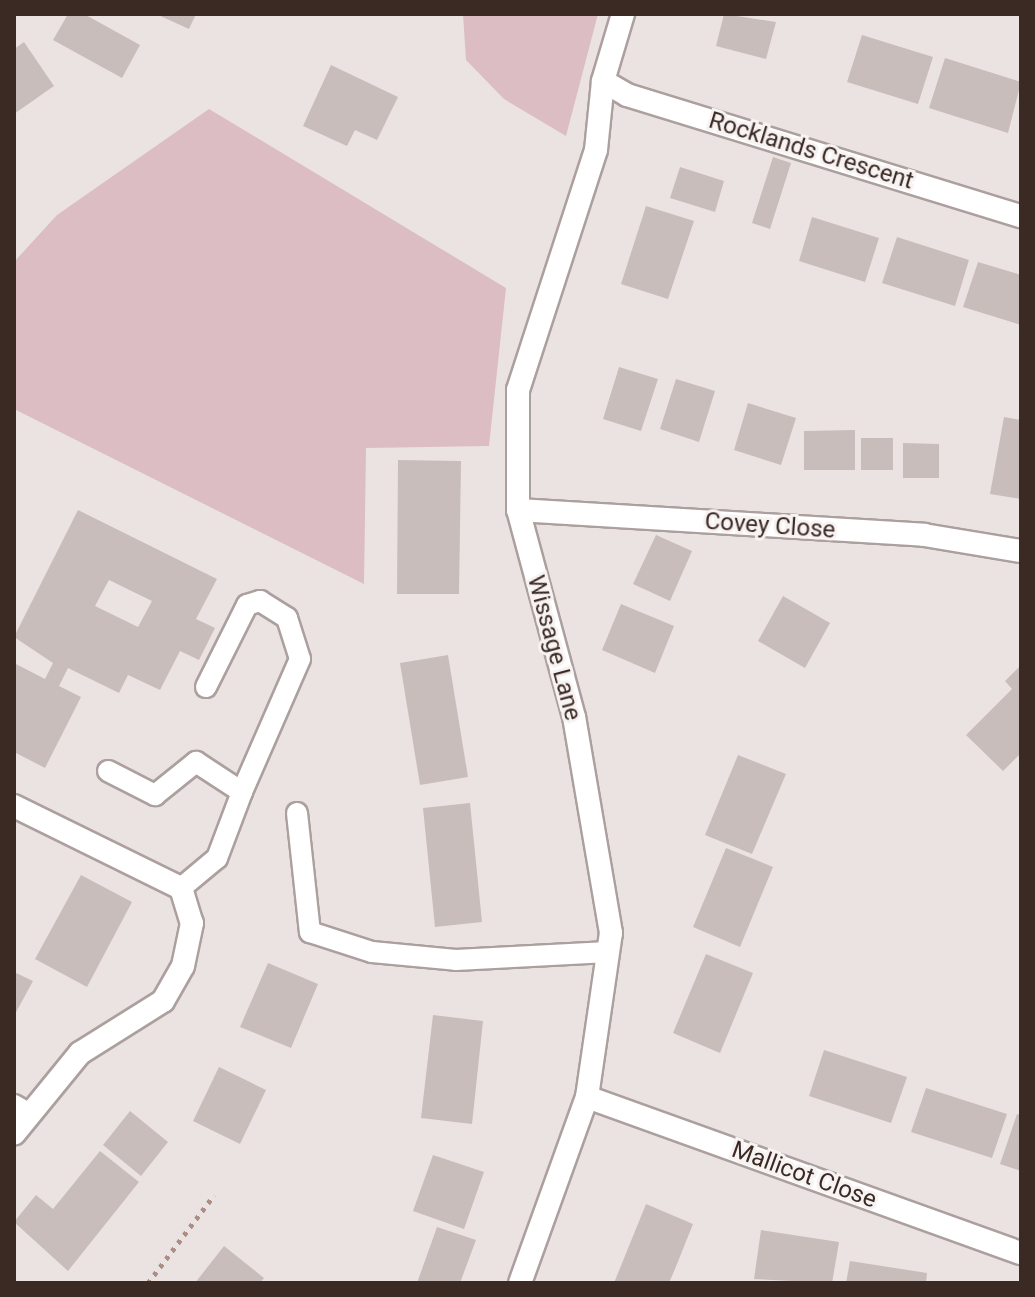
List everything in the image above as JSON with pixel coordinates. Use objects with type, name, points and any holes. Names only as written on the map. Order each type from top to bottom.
[{"type":"street","name":"Wissage Lane","points":[[520,1283],[587,1097],[611,933],[574,717],[518,510],[518,390],[596,150],[603,81],[623,14]]},
{"type":"street","name":"Rocklands Crescent","points":[[603,81],[627,95],[1021,216]]},
{"type":"street","name":"Covey Close","points":[[518,510],[924,535],[1021,551]]},
{"type":"street","points":[[14,806],[181,888],[192,923],[183,966],[163,1001],[80,1053],[21,1109],[14,1134]]},
{"type":"street","name":"Mallicot Close","points":[[587,1097],[1021,1253]]},
{"type":"lane","points":[[181,888],[217,858],[300,659],[287,618],[260,601],[247,605],[206,687]]},
{"type":"lane","points":[[108,771],[155,795],[196,762],[242,792]]},
{"type":"lane","points":[[297,813],[310,932],[372,952],[456,960],[608,952]]},
{"type":"path","points":[[148,1283],[214,1195]]},
{"type":"shaded area","points":[[463,14],[598,14],[566,136],[504,99],[466,60]]},
{"type":"shaded area","points":[[209,109],[506,288],[489,446],[366,448],[364,584],[14,409],[14,262],[57,215]]},
{"type":"building","points":[[68,14],[84,14],[140,45],[122,78],[53,40]]},
{"type":"building","points":[[156,14],[196,14],[189,29]]},
{"type":"building","points":[[724,14],[776,22],[766,59],[716,46]]},
{"type":"building","points":[[862,35],[933,57],[918,104],[847,82]]},
{"type":"building","points":[[24,42],[54,86],[14,114],[14,49]]},
{"type":"building","points":[[945,58],[1021,82],[1008,133],[929,108]]},
{"type":"building","points":[[331,65],[398,97],[377,140],[355,130],[347,146],[303,126]]},
{"type":"building","points":[[773,157],[791,163],[770,229],[752,223]]},
{"type":"building","points":[[680,167],[724,181],[715,212],[670,198]]},
{"type":"building","points":[[646,206],[694,221],[668,299],[621,284]]},
{"type":"building","points":[[812,217],[879,238],[865,282],[799,261]]},
{"type":"building","points":[[897,237],[969,260],[955,306],[882,283]]},
{"type":"building","points":[[978,262],[1021,275],[1021,325],[963,307]]},
{"type":"building","points":[[619,367],[658,379],[641,431],[603,419]]},
{"type":"building","points":[[676,379],[715,391],[699,442],[660,429]]},
{"type":"building","points":[[748,403],[796,418],[781,465],[734,450]]},
{"type":"building","points":[[1004,417],[1021,420],[1021,499],[990,494]]},
{"type":"building","points":[[855,430],[855,470],[804,470],[804,431]]},
{"type":"building","points":[[861,438],[893,438],[893,470],[861,470]]},
{"type":"building","points":[[903,443],[939,444],[939,478],[903,478]]},
{"type":"building","points":[[398,460],[461,461],[459,594],[397,594]]},
{"type":"building","points":[[78,510],[217,579],[196,619],[215,628],[199,660],[180,651],[160,690],[128,675],[119,693],[68,668],[59,686],[81,697],[45,768],[14,752],[14,663],[45,679],[53,663],[14,637]],"holes":[[[109,580],[152,601],[138,627],[95,606]]]},
{"type":"building","points":[[656,535],[692,551],[670,601],[633,584]]},
{"type":"building","points":[[783,596],[830,623],[805,668],[758,641]]},
{"type":"building","points":[[621,604],[674,626],[655,673],[602,650]]},
{"type":"building","points":[[448,655],[468,777],[420,785],[400,663]]},
{"type":"building","points":[[1021,665],[1021,753],[1003,771],[966,735],[1012,689],[1005,681]]},
{"type":"building","points":[[738,755],[786,774],[752,854],[705,835]]},
{"type":"building","points":[[470,803],[482,922],[435,927],[423,808]]},
{"type":"building","points":[[726,848],[773,867],[740,947],[693,927]]},
{"type":"building","points":[[81,875],[132,902],[87,987],[35,959]]},
{"type":"building","points":[[706,954],[753,973],[720,1053],[673,1033]]},
{"type":"building","points":[[268,963],[318,984],[291,1048],[240,1027]]},
{"type":"building","points":[[14,972],[33,981],[14,1016]]},
{"type":"building","points":[[433,1015],[483,1021],[472,1124],[421,1118]]},
{"type":"building","points":[[824,1050],[907,1077],[891,1123],[809,1096]]},
{"type":"building","points":[[219,1067],[266,1090],[240,1144],[193,1121]]},
{"type":"building","points":[[926,1088],[1007,1114],[992,1158],[911,1132]]},
{"type":"building","points":[[130,1111],[168,1142],[141,1176],[103,1145]]},
{"type":"building","points":[[1017,1114],[1021,1115],[1021,1171],[1000,1164]]},
{"type":"building","points":[[100,1151],[139,1182],[68,1271],[14,1222],[36,1195],[53,1209]]},
{"type":"building","points":[[433,1155],[484,1172],[464,1229],[413,1211]]},
{"type":"building","points":[[646,1204],[693,1224],[677,1264],[669,1283],[614,1283]]},
{"type":"building","points":[[437,1227],[476,1240],[460,1283],[417,1283]]},
{"type":"building","points":[[761,1230],[839,1242],[832,1283],[754,1279]]},
{"type":"building","points":[[224,1246],[264,1278],[260,1283],[195,1283]]},
{"type":"building","points":[[850,1261],[927,1273],[926,1283],[846,1283]]}]
